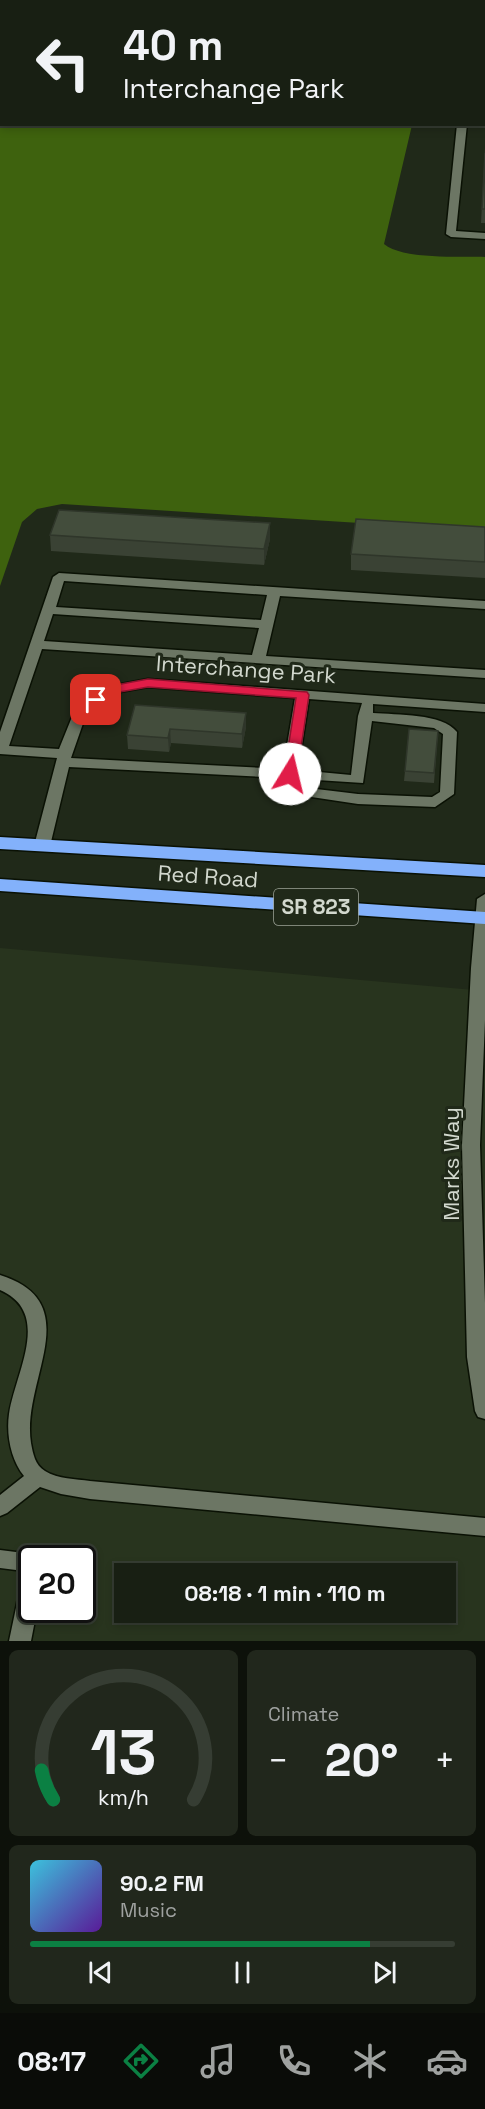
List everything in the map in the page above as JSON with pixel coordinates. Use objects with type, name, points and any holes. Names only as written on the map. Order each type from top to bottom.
[{"type":"highway","name":"Red Road","points":[[0,843],[485,871]]},
{"type":"highway","name":"Red Road","points":[[0,885],[485,911]]},
{"type":"street","points":[[462,126],[451,234],[485,236]]},
{"type":"street","points":[[367,700],[358,780],[290,774],[160,769],[0,750],[59,577],[485,605]]},
{"type":"street","points":[[258,660],[274,592]]},
{"type":"street","points":[[47,610],[266,624]]},
{"type":"street","points":[[35,644],[485,674]]},
{"type":"street","name":"Interchange Park","points":[[42,846],[64,758],[81,710],[110,690],[148,683],[485,708]]},
{"type":"street","points":[[303,695],[290,774],[303,792],[358,799],[435,802],[447,794],[450,732],[438,724],[365,716]]},
{"type":"street","name":"Marks Way","points":[[485,911],[479,968],[471,1145],[477,1357],[485,1411]]},
{"type":"street","points":[[0,1282],[18,1288],[32,1301],[37,1314],[38,1334],[19,1414],[20,1441],[25,1463],[38,1477],[81,1488],[485,1527]]},
{"type":"street","points":[[0,1507],[38,1477]]},
{"type":"street","points":[[0,1559],[18,1561]]},
{"type":"street","points":[[20,1641],[24,1623]]},
{"type":"shaded area","points":[[0,126],[412,126],[384,244],[404,253],[418,255],[485,257],[485,531],[62,504],[37,509],[22,522],[0,586]]},
{"type":"shaded area","points":[[0,948],[485,991],[485,1641],[0,1641]]},
{"type":"building","points":[[485,153],[485,209],[482,209]]},
{"type":"building","points":[[59,510],[270,523],[264,549],[50,535]]},
{"type":"building","points":[[356,519],[485,527],[485,562],[351,554]]},
{"type":"building","points":[[135,705],[246,713],[242,734],[170,729],[168,738],[127,735]]},
{"type":"building","points":[[409,729],[438,731],[434,773],[405,771]]},
{"type":"route","points":[[96,700],[110,690],[148,683],[303,695],[290,774]]}]
